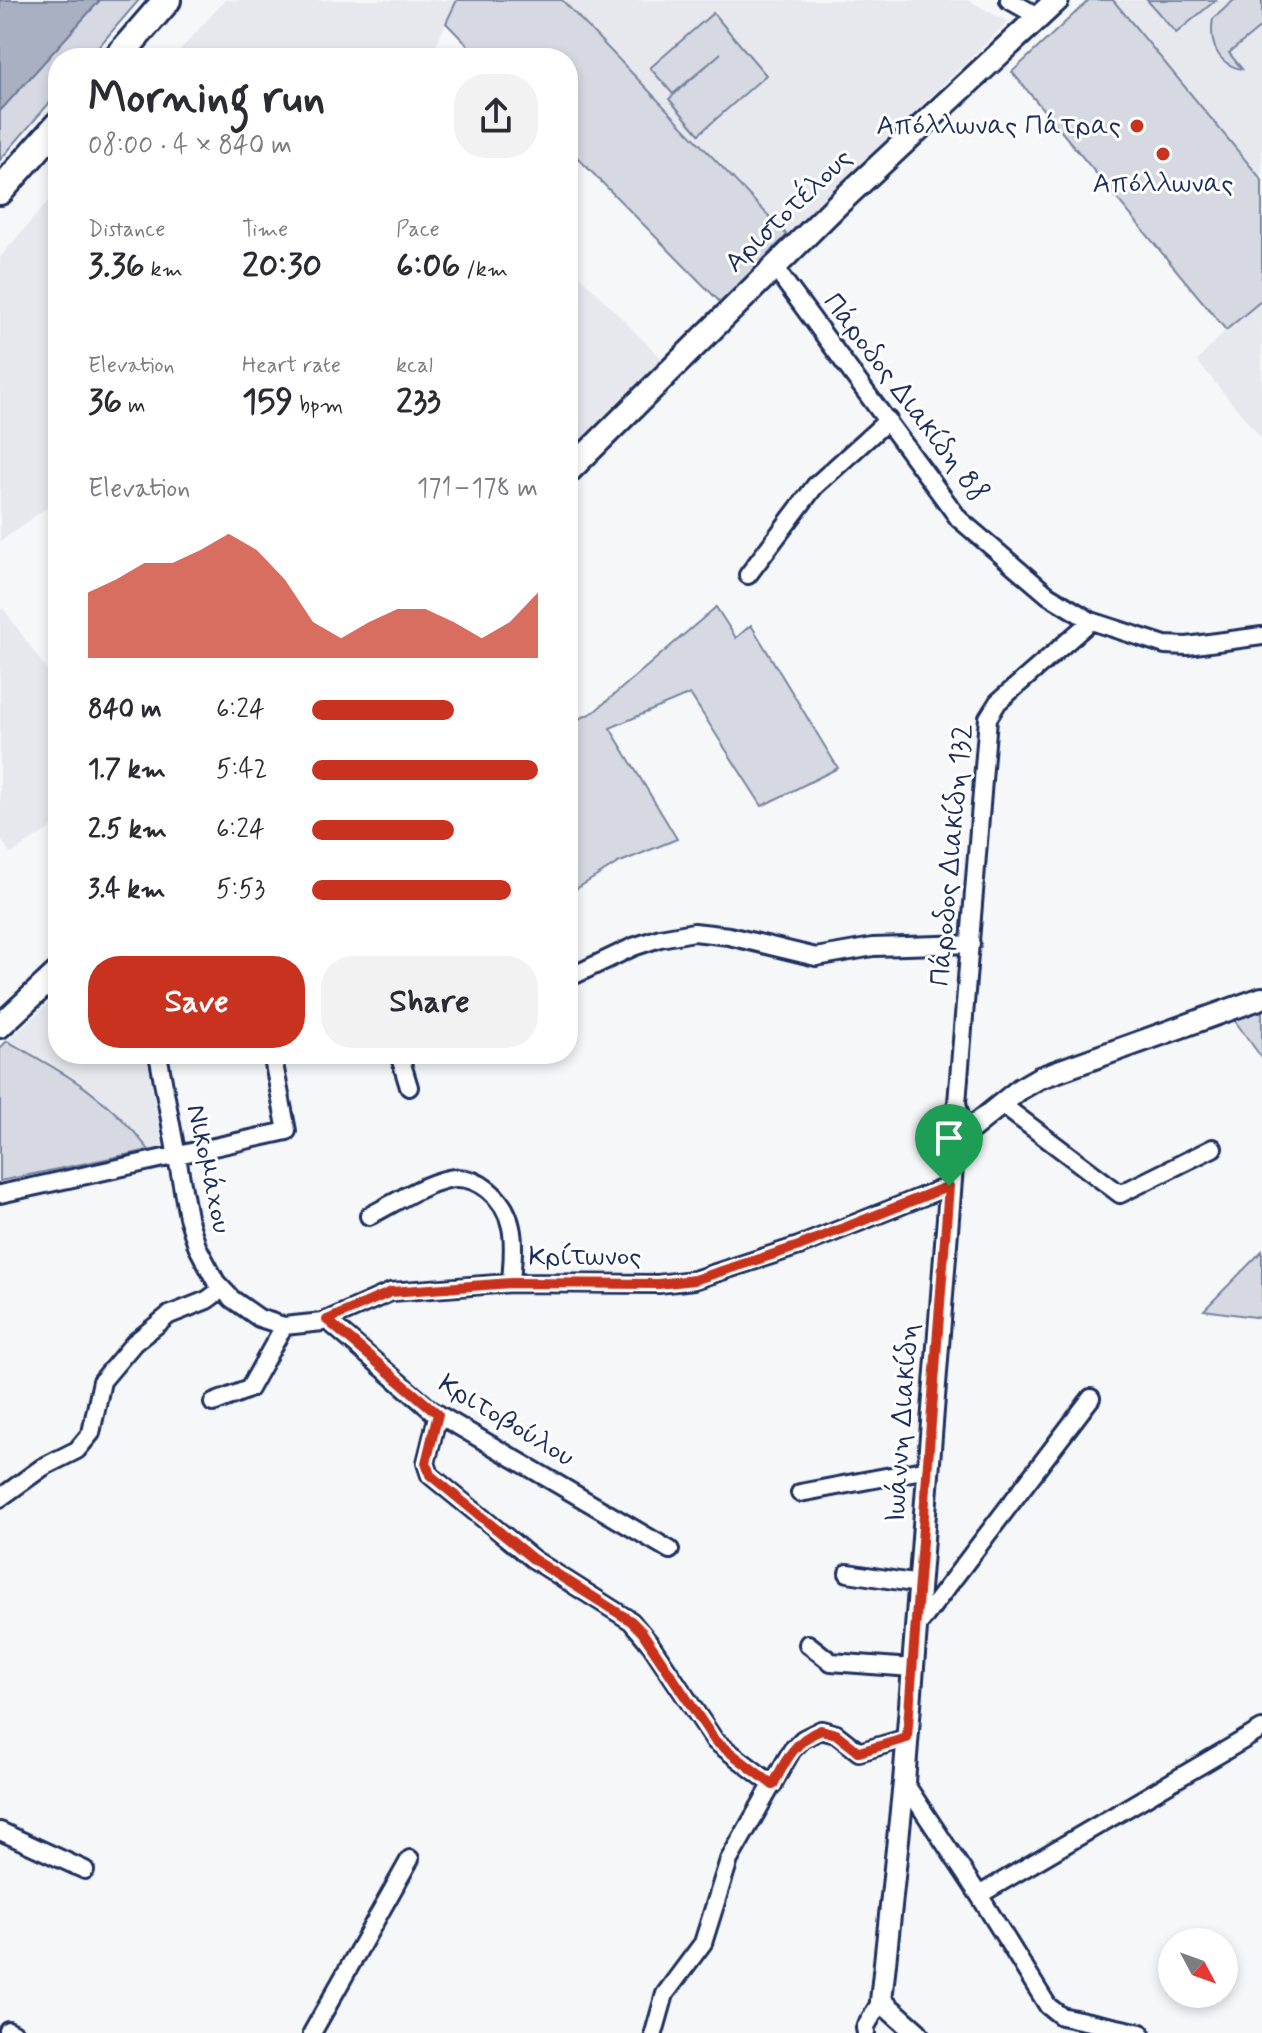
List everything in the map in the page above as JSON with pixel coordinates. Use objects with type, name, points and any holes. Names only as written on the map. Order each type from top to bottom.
[{"type":"main road","points":[[126,48],[167,0]]},
{"type":"main road","name":"Αριστοτέλους","points":[[578,462],[855,187],[1057,0]]},
{"type":"main road","points":[[0,191],[48,136]]},
{"type":"main road","points":[[0,1025],[48,981]]},
{"type":"street","points":[[1009,0],[1039,17]]},
{"type":"street","name":"Πάροδος Διακίδη 88","points":[[774,267],[959,519],[1048,595],[1091,621],[1155,643],[1177,646],[1262,636]]},
{"type":"street","points":[[748,575],[815,486],[888,420]]},
{"type":"street","name":"Πάροδος Διακίδη 132","points":[[964,1136],[957,1103],[988,718],[998,702],[1091,621]]},
{"type":"street","points":[[578,973],[633,947],[694,932],[729,936],[816,957],[873,947],[971,944]]},
{"type":"street","name":"Ιωάννη Διακίδη","points":[[881,2001],[904,1782],[953,1154],[964,1136],[1031,1082],[1262,998]]},
{"type":"street","name":"Νικομάχου","points":[[160,1064],[193,1236],[222,1289]]},
{"type":"street","points":[[0,1194],[287,1131],[276,1064]]},
{"type":"street","points":[[402,1064],[409,1087]]},
{"type":"street","points":[[1001,1104],[1120,1194],[1213,1148]]},
{"type":"street","points":[[369,1216],[446,1180],[463,1178],[476,1181],[489,1191],[508,1217],[512,1236],[511,1283]]},
{"type":"street","name":"Κρίτωνος","points":[[284,1326],[327,1320],[388,1293],[511,1283],[658,1284],[694,1280],[799,1246],[949,1186]]},
{"type":"street","points":[[0,1498],[43,1467],[77,1450],[91,1433],[102,1381],[134,1343],[169,1315],[207,1300],[222,1289],[253,1315],[284,1326],[249,1389],[213,1403]]},
{"type":"street","name":"Κριτοβούλου","points":[[327,1320],[438,1414],[670,1550]]},
{"type":"street","points":[[916,1628],[1091,1398]]},
{"type":"street","points":[[438,1414],[426,1463],[430,1475],[533,1559],[631,1621],[642,1632],[715,1741],[773,1785]]},
{"type":"street","points":[[800,1493],[928,1469]]},
{"type":"street","points":[[848,1573],[919,1584]]},
{"type":"street","points":[[808,1644],[831,1662],[912,1668]]},
{"type":"street","points":[[979,1895],[1262,1729]]},
{"type":"street","points":[[654,2033],[670,1986],[703,1943],[729,1860],[792,1750],[803,1739],[821,1730],[836,1734],[859,1752],[907,1738]]},
{"type":"street","points":[[904,1782],[1048,2006],[1061,2016],[1141,2033]]},
{"type":"street","points":[[0,1831],[85,1870]]},
{"type":"street","points":[[312,2033],[410,1859]]},
{"type":"street","points":[[866,2033],[865,2028],[881,2001],[917,2033]]},
{"type":"shaded area","points":[[100,0],[139,0],[98,48],[57,48]]},
{"type":"shaded area","points":[[225,0],[457,0],[435,48],[182,48]]},
{"type":"shaded area","points":[[457,0],[562,0],[787,235],[721,303],[578,158],[578,48],[470,48],[446,23]]},
{"type":"shaded area","points":[[562,0],[968,0],[1008,22],[787,235]]},
{"type":"shaded area","name":"Απόλλωνας Πάτρας","points":[[1089,0],[1113,0],[1262,180],[1262,300],[1226,330],[1012,72]]},
{"type":"shaded area","points":[[1113,0],[1262,0],[1262,180]]},
{"type":"shaded area","points":[[1147,0],[1216,0],[1176,33]]},
{"type":"shaded area","points":[[1234,0],[1262,0],[1262,26],[1229,53],[1242,69],[1226,63],[1217,51],[1212,36],[1213,19]]},
{"type":"shaded area","points":[[713,13],[766,75],[699,134],[669,99],[721,53],[673,94],[650,68]]},
{"type":"shaded area","points":[[48,58],[48,105],[0,160],[0,111]]},
{"type":"shaded area","points":[[48,202],[48,506],[0,542],[0,257]]},
{"type":"shaded area","points":[[578,274],[662,359],[578,442]]},
{"type":"shaded area","points":[[1262,300],[1262,439],[1197,361],[1226,330]]},
{"type":"shaded area","points":[[716,607],[736,638],[751,625],[838,768],[762,806],[690,694],[610,728],[677,839],[618,863],[578,888],[578,719],[594,712]]},
{"type":"shaded area","points":[[3,608],[48,672],[48,830],[11,854],[0,838],[0,610]]},
{"type":"shaded area","points":[[1262,1003],[1262,1058],[1232,1017]]},
{"type":"shaded area","points":[[48,1004],[48,1064],[148,1064],[163,1148],[149,1150],[126,1123],[80,1082],[7,1041]]},
{"type":"shaded area","points":[[7,1041],[67,1075],[101,1100],[149,1150],[0,1181],[0,1048]]},
{"type":"shaded area","points":[[1262,1251],[1262,1318],[1204,1310]]},
{"type":"water","points":[[0,0],[100,0],[57,48],[48,48],[48,58],[0,111]]},
{"type":"place","name":"Απόλλωνας Πάτρας","points":[[1137,126]]},
{"type":"place","name":"Απόλλωνας","points":[[1163,154]]},
{"type":"route","points":[[949,1186],[907,1738],[857,1752],[836,1734],[821,1730],[803,1739],[792,1750],[773,1785],[715,1741],[642,1632],[631,1621],[533,1559],[430,1475],[426,1463],[438,1414],[327,1320],[391,1292],[511,1283],[658,1284],[694,1280],[799,1246],[949,1186]]}]
